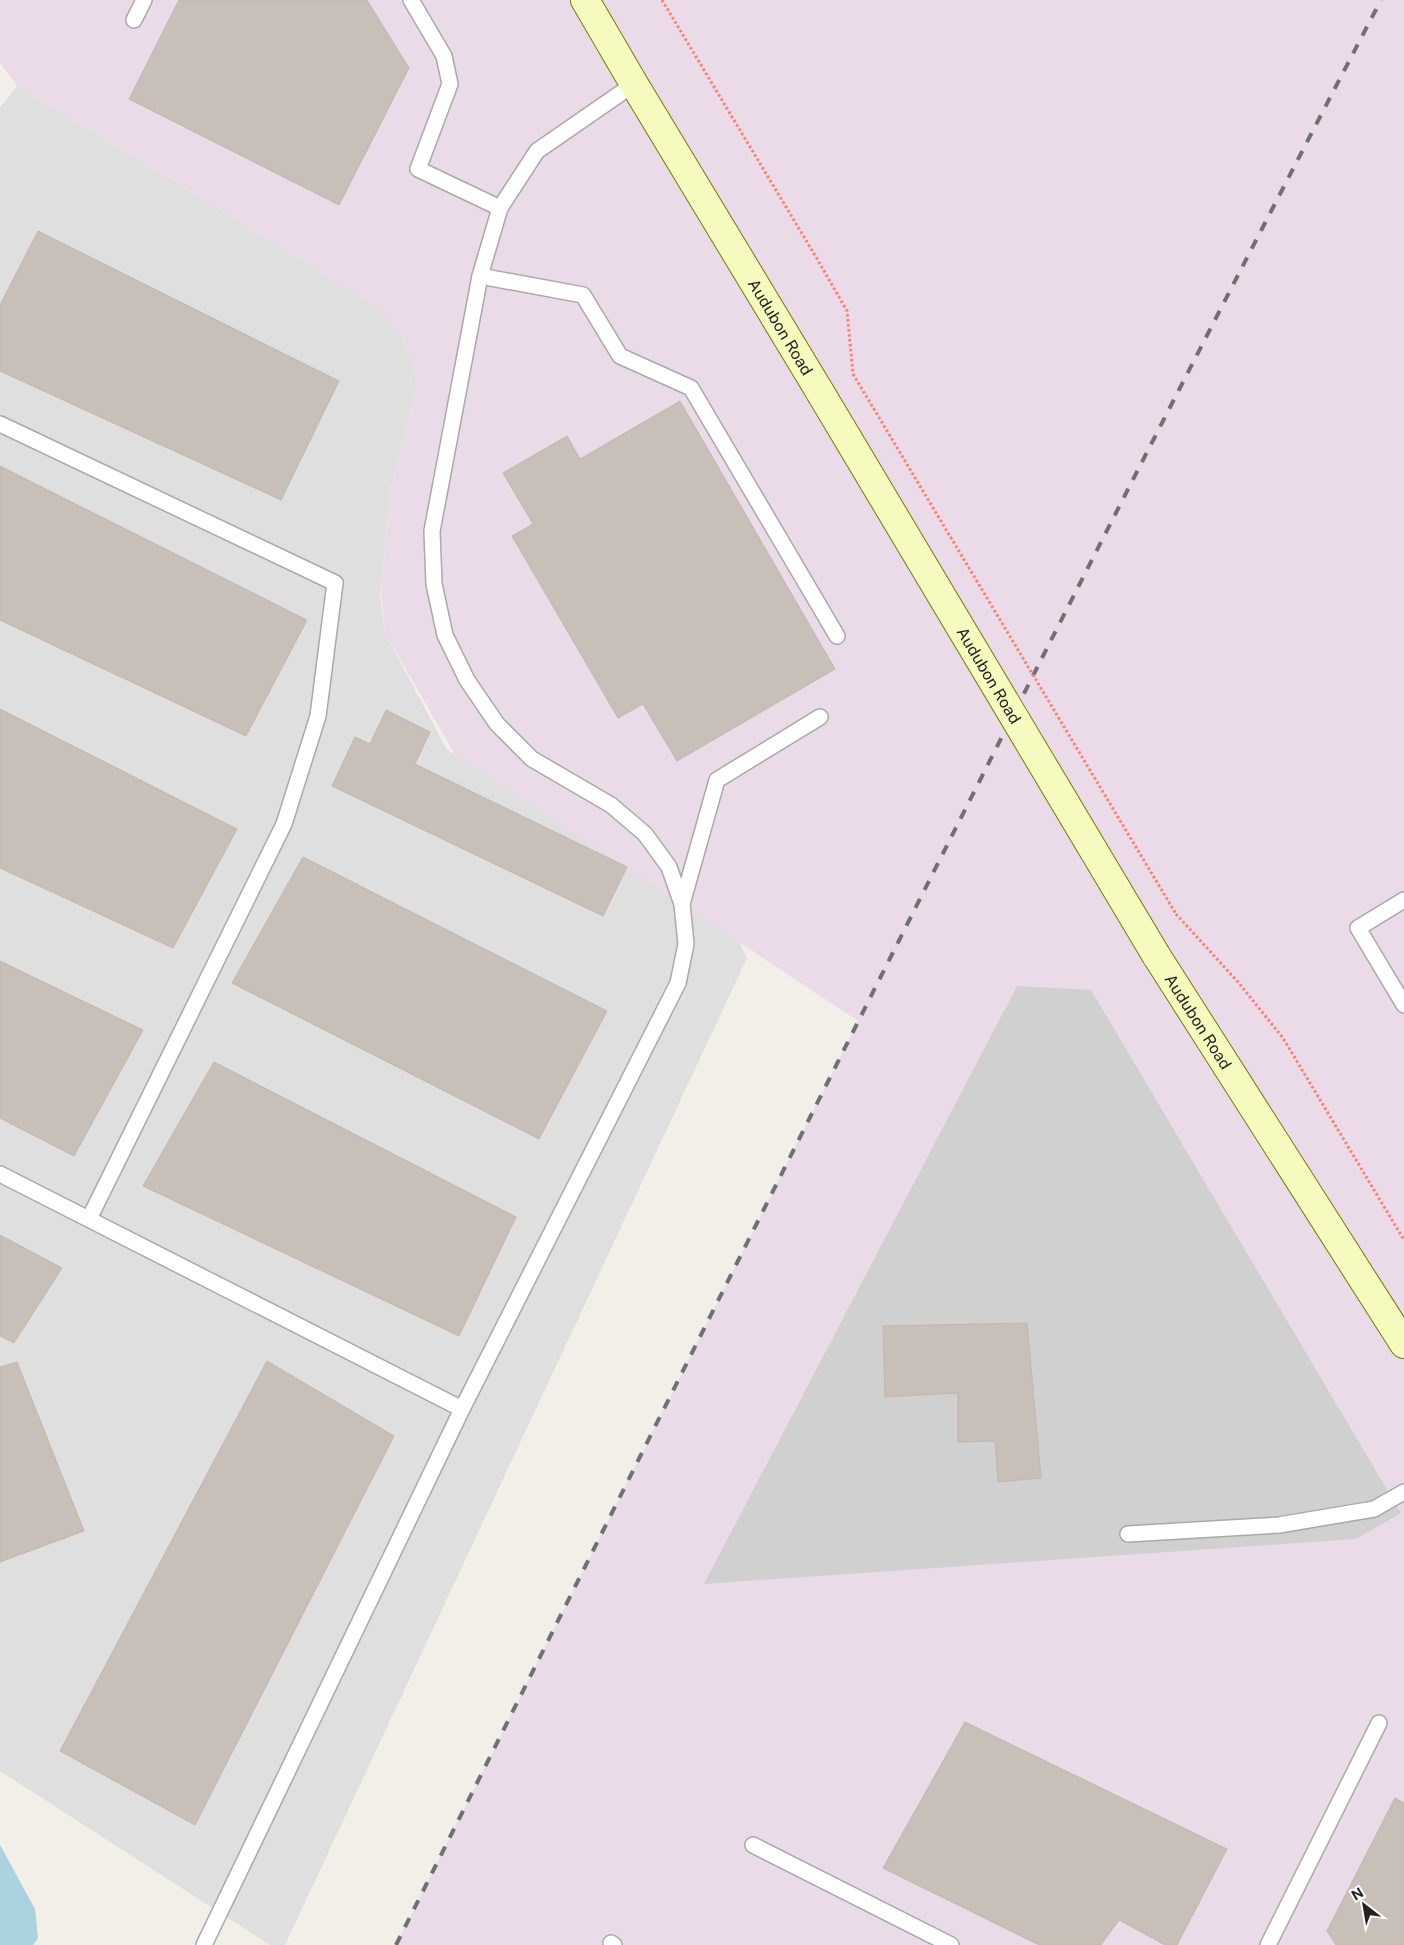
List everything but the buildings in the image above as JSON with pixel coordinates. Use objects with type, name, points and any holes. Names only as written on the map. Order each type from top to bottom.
[{"type":"street","name":"Audubon Road","points":[[585,0],[1156,955],[1401,1332]]},
{"type":"lane","points":[[134,20],[144,0]]},
{"type":"lane","points":[[411,0],[444,56],[450,84],[418,169],[500,208]]},
{"type":"lane","points":[[204,1945],[462,1409],[678,983],[686,944],[682,904],[669,867],[644,834],[611,805],[532,759],[497,724],[467,680],[445,635],[434,584],[432,531],[480,276],[500,208],[537,150],[634,84]]},
{"type":"lane","points":[[480,276],[583,295],[620,356],[691,388],[837,636]]},
{"type":"lane","points":[[0,424],[335,583],[318,716],[284,824],[89,1220]]},
{"type":"lane","points":[[682,904],[717,780],[820,717]]},
{"type":"lane","points":[[1404,900],[1358,928],[1404,1006]]},
{"type":"lane","points":[[0,1174],[462,1409]]},
{"type":"lane","points":[[1128,1534],[1279,1525],[1374,1508],[1404,1492]]},
{"type":"lane","points":[[1268,1945],[1379,1723]]},
{"type":"lane","points":[[753,1845],[951,1945]]},
{"type":"path","points":[[662,0],[847,311],[853,374],[1176,914],[1238,982],[1283,1038],[1404,1240]]},
{"type":"shaded area","points":[[0,0],[1404,0],[1404,1945],[396,1945],[858,1021],[454,753],[385,633],[381,591],[391,488],[417,388],[413,362],[404,341],[381,310],[202,198],[17,86],[0,63]]},
{"type":"shaded area","points":[[17,86],[202,198],[381,310],[398,329],[413,362],[417,388],[391,488],[380,597],[385,633],[447,750],[703,872],[747,958],[285,1945],[270,1945],[0,1771],[0,108]]},
{"type":"shaded area","points":[[1017,986],[1091,990],[1401,1513],[1356,1539],[704,1584]]},
{"type":"water","points":[[0,1845],[35,1909],[38,1938],[33,1945],[0,1945]]},
{"type":"railway","points":[[396,1945],[1007,727],[1381,0]]}]
